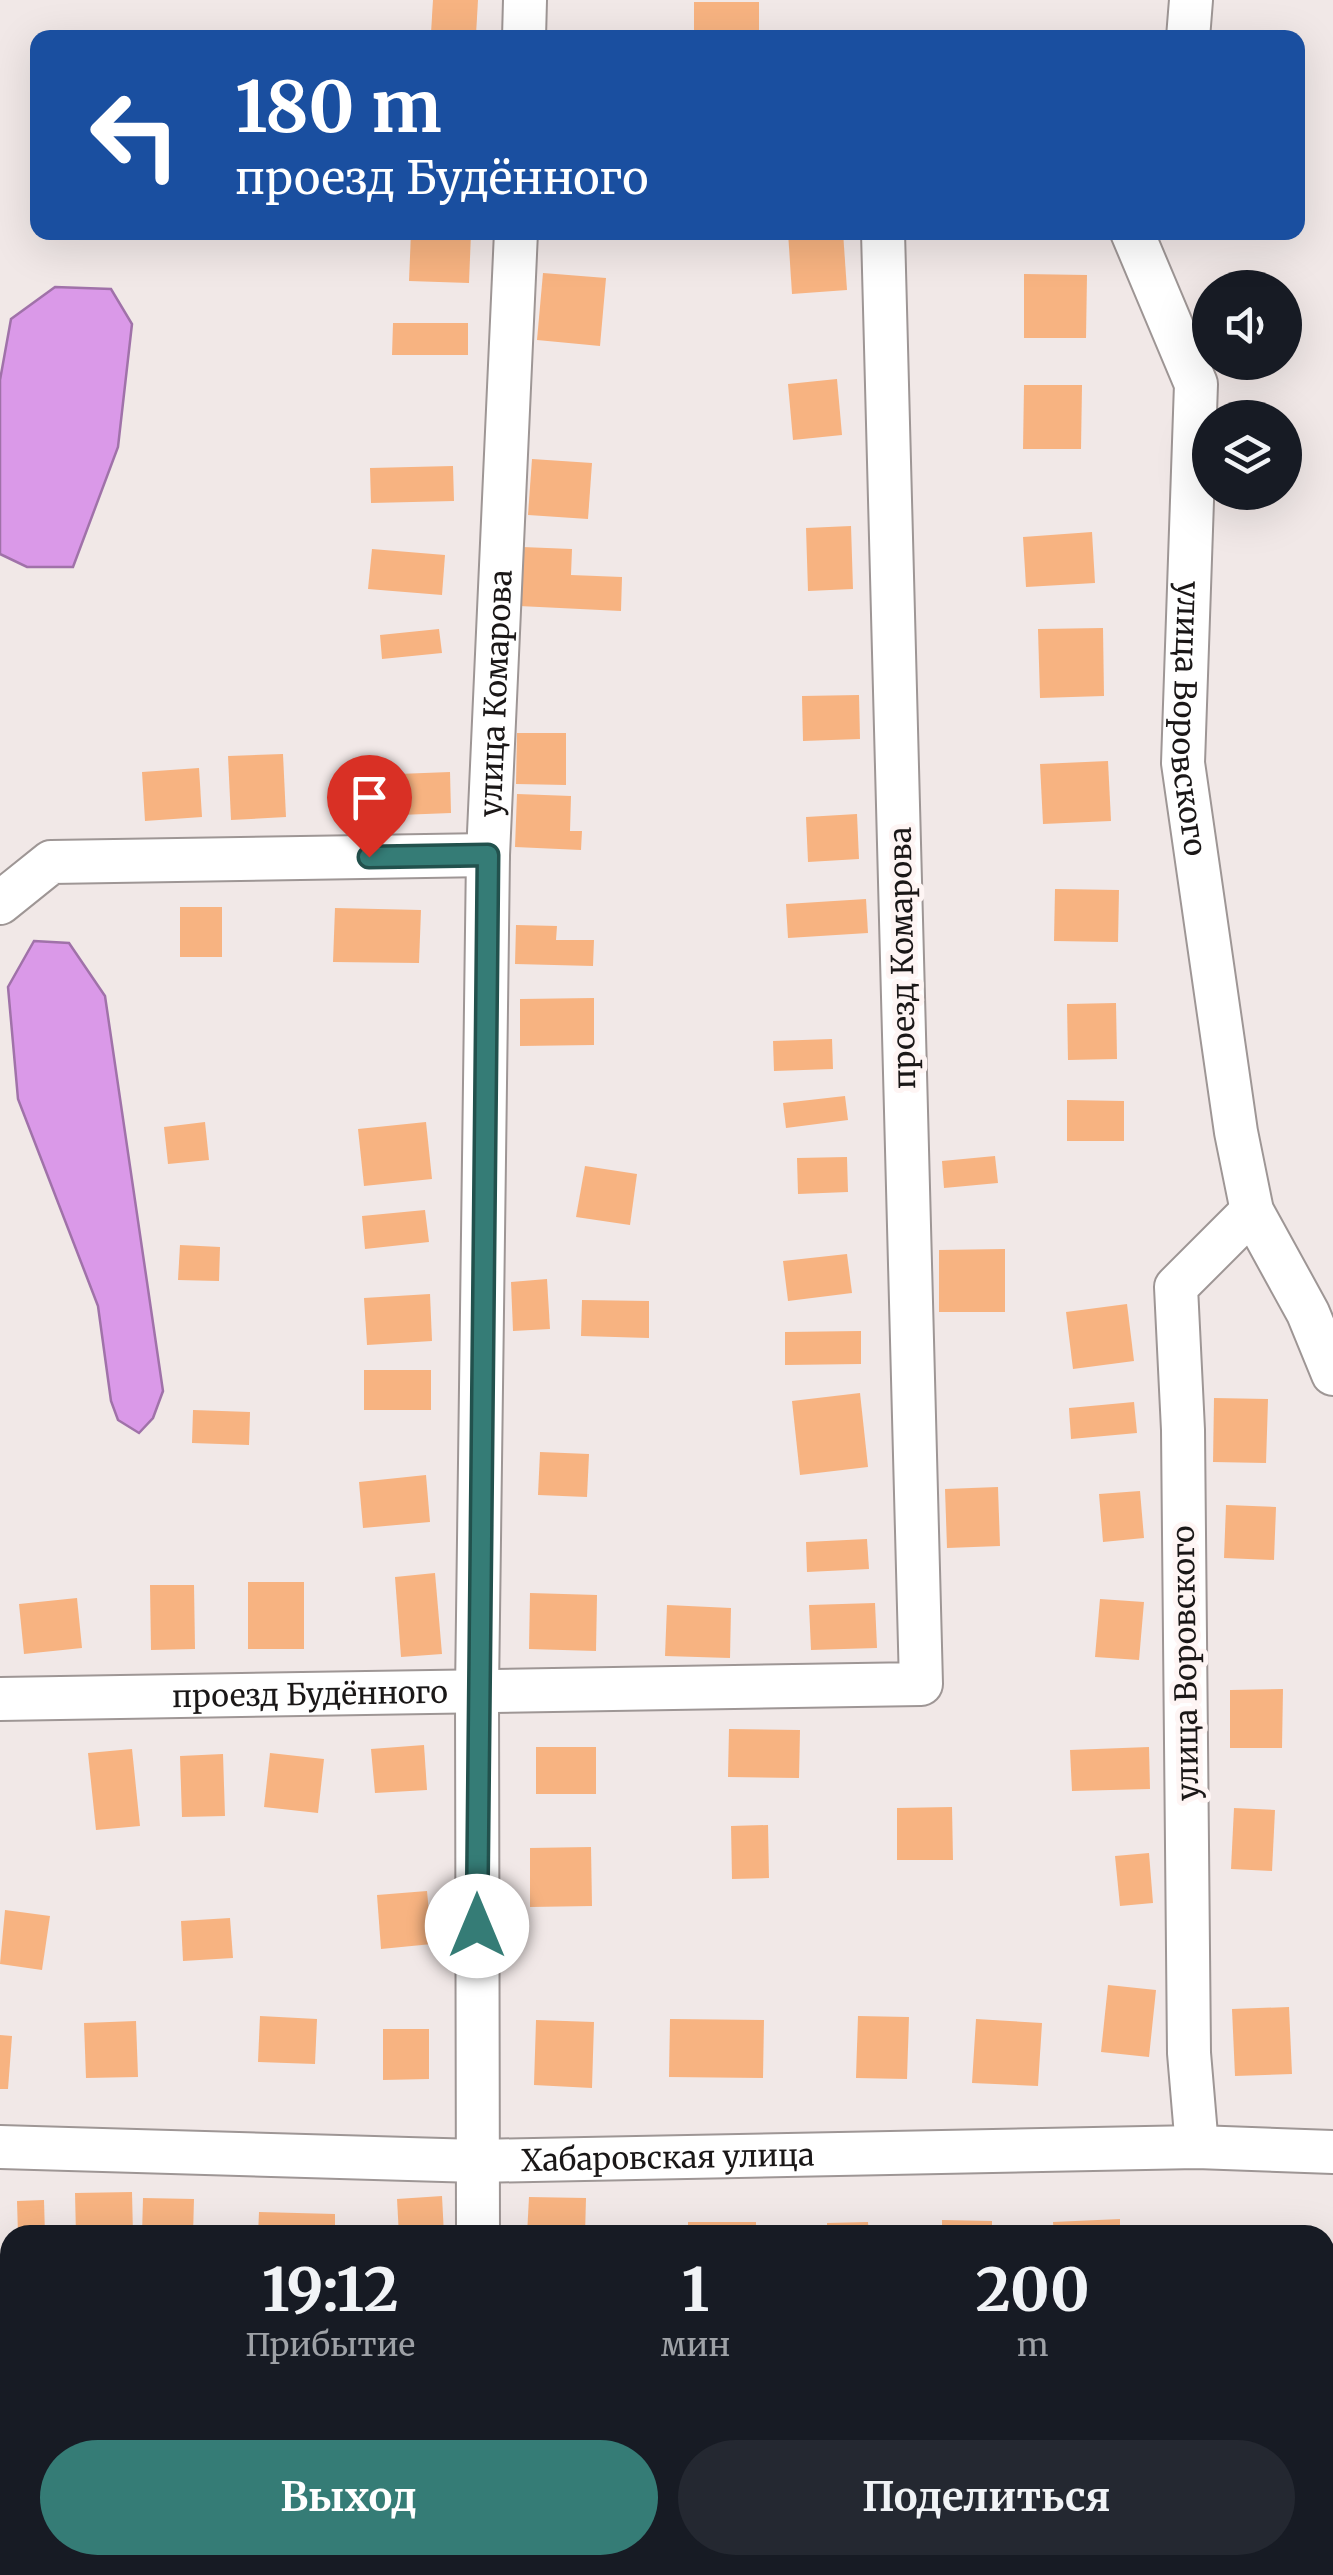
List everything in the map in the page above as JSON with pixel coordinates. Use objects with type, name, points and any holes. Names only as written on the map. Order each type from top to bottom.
[{"type":"street","points":[[524,30],[525,0]]},
{"type":"street","points":[[1189,30],[1191,0]]},
{"type":"street","name":"улица Комарова","points":[[478,2225],[477,1692],[488,855],[516,240]]},
{"type":"street","name":"проезд Комарова","points":[[883,240],[920,1684]]},
{"type":"street","name":"улица Воровского","points":[[1135,240],[1196,384],[1183,763],[1236,1132],[1252,1210],[1308,1313],[1333,1374]]},
{"type":"street","points":[[9,885],[52,862],[488,855]]},
{"type":"street","name":"улица Воровского","points":[[1198,2147],[1189,2053],[1183,1430],[1176,1287],[1252,1210]]},
{"type":"street","name":"проезд Будённого","points":[[0,1699],[920,1684]]},
{"type":"street","name":"Хабаровская улица","points":[[0,2147],[477,2161],[1198,2147],[1333,2152]]},
{"type":"shaded area","points":[[55,287],[111,289],[132,324],[118,447],[73,567],[27,567],[0,554],[0,380],[11,319]]},
{"type":"shaded area","points":[[34,941],[69,943],[105,996],[163,1391],[153,1418],[139,1433],[118,1420],[111,1401],[98,1306],[18,1099],[8,987]]},
{"type":"building","points":[[433,0],[478,0],[476,30],[431,30]]},
{"type":"building","points":[[694,2],[759,2],[759,30],[694,30]]},
{"type":"building","points":[[411,240],[471,240],[469,283],[409,281]]},
{"type":"building","points":[[789,240],[844,240],[847,290],[792,294]]},
{"type":"building","points":[[543,273],[606,278],[600,346],[537,340]]},
{"type":"building","points":[[1024,274],[1087,275],[1086,338],[1024,338]]},
{"type":"building","points":[[393,323],[468,323],[468,355],[392,355]]},
{"type":"building","points":[[837,379],[842,435],[793,440],[788,384]]},
{"type":"building","points":[[1024,385],[1082,385],[1081,449],[1023,449]]},
{"type":"building","points":[[532,459],[592,463],[588,519],[528,515]]},
{"type":"building","points":[[453,466],[454,501],[371,503],[370,468]]},
{"type":"building","points":[[851,526],[853,589],[808,591],[806,528]]},
{"type":"building","points":[[1092,532],[1095,583],[1026,587],[1023,537]]},
{"type":"building","points":[[522,547],[572,549],[571,575],[622,577],[621,611],[519,606]]},
{"type":"building","points":[[372,549],[445,555],[442,595],[368,589]]},
{"type":"building","points":[[1103,628],[1104,696],[1040,698],[1038,629]]},
{"type":"building","points":[[439,629],[442,653],[382,659],[380,635]]},
{"type":"building","points":[[859,695],[860,739],[803,741],[802,696]]},
{"type":"building","points":[[517,733],[566,733],[566,785],[516,784]]},
{"type":"building","points":[[283,754],[286,817],[231,820],[228,756]]},
{"type":"building","points":[[1108,761],[1111,821],[1043,824],[1040,764]]},
{"type":"building","points":[[199,768],[202,817],[145,821],[142,772]]},
{"type":"building","points":[[450,772],[451,813],[348,817],[346,776]]},
{"type":"building","points":[[517,794],[571,796],[570,831],[582,831],[581,850],[515,847]]},
{"type":"building","points":[[857,814],[859,859],[808,862],[806,817]]},
{"type":"building","points":[[1055,889],[1119,890],[1118,942],[1054,941]]},
{"type":"building","points":[[866,899],[868,933],[788,938],[786,904]]},
{"type":"building","points":[[180,907],[222,907],[222,957],[180,957]]},
{"type":"building","points":[[335,908],[421,910],[419,963],[333,962]]},
{"type":"building","points":[[516,925],[557,926],[556,940],[594,940],[593,966],[515,964]]},
{"type":"building","points":[[594,998],[594,1045],[520,1046],[520,999]]},
{"type":"building","points":[[1116,1003],[1117,1059],[1068,1060],[1067,1004]]},
{"type":"building","points":[[832,1039],[833,1069],[774,1071],[773,1041]]},
{"type":"building","points":[[845,1096],[848,1120],[786,1128],[783,1103]]},
{"type":"building","points":[[1067,1100],[1124,1101],[1124,1141],[1067,1141]]},
{"type":"building","points":[[205,1122],[209,1160],[168,1164],[164,1127]]},
{"type":"building","points":[[426,1122],[432,1179],[364,1186],[358,1129]]},
{"type":"building","points":[[995,1156],[998,1183],[944,1188],[942,1161]]},
{"type":"building","points":[[847,1157],[848,1192],[798,1194],[797,1158]]},
{"type":"building","points":[[585,1166],[637,1174],[630,1225],[576,1217]]},
{"type":"building","points":[[425,1210],[429,1242],[365,1249],[362,1216]]},
{"type":"building","points":[[180,1245],[220,1247],[219,1281],[178,1280]]},
{"type":"building","points":[[1005,1249],[1005,1312],[939,1312],[939,1250]]},
{"type":"building","points":[[847,1254],[852,1293],[788,1301],[783,1261]]},
{"type":"building","points":[[547,1279],[550,1329],[513,1331],[511,1282]]},
{"type":"building","points":[[430,1294],[432,1341],[367,1345],[364,1298]]},
{"type":"building","points":[[582,1300],[649,1301],[649,1338],[581,1336]]},
{"type":"building","points":[[1127,1304],[1134,1361],[1073,1369],[1066,1312]]},
{"type":"building","points":[[861,1331],[861,1364],[785,1365],[785,1332]]},
{"type":"building","points":[[364,1370],[431,1370],[431,1410],[364,1410]]},
{"type":"building","points":[[860,1393],[868,1467],[800,1475],[792,1401]]},
{"type":"building","points":[[1214,1398],[1268,1399],[1266,1463],[1213,1462]]},
{"type":"building","points":[[1134,1402],[1137,1433],[1071,1439],[1069,1408]]},
{"type":"building","points":[[193,1410],[250,1412],[249,1445],[192,1443]]},
{"type":"building","points":[[540,1452],[589,1454],[587,1497],[538,1495]]},
{"type":"building","points":[[426,1475],[430,1522],[363,1528],[359,1482]]},
{"type":"building","points":[[998,1487],[1000,1546],[947,1548],[945,1489]]},
{"type":"building","points":[[1140,1491],[1144,1538],[1103,1542],[1099,1494]]},
{"type":"building","points":[[1226,1505],[1276,1507],[1274,1560],[1224,1558]]},
{"type":"building","points":[[867,1539],[869,1569],[807,1572],[806,1542]]},
{"type":"building","points":[[435,1573],[442,1654],[401,1657],[395,1577]]},
{"type":"building","points":[[248,1582],[304,1582],[304,1649],[248,1649]]},
{"type":"building","points":[[150,1585],[194,1585],[195,1649],[151,1650]]},
{"type":"building","points":[[530,1593],[597,1595],[596,1651],[529,1649]]},
{"type":"building","points":[[77,1598],[82,1648],[24,1654],[19,1604]]},
{"type":"building","points":[[1100,1599],[1144,1602],[1139,1660],[1095,1657]]},
{"type":"building","points":[[875,1603],[877,1648],[811,1650],[809,1605]]},
{"type":"building","points":[[667,1605],[731,1608],[730,1658],[665,1656]]},
{"type":"building","points":[[1283,1689],[1282,1748],[1230,1748],[1230,1690]]},
{"type":"building","points":[[729,1729],[800,1730],[799,1778],[728,1777]]},
{"type":"building","points":[[424,1745],[427,1790],[375,1793],[371,1749]]},
{"type":"building","points":[[536,1747],[596,1747],[596,1794],[536,1794]]},
{"type":"building","points":[[1149,1747],[1150,1789],[1072,1791],[1070,1750]]},
{"type":"building","points":[[132,1749],[140,1826],[96,1830],[88,1753]]},
{"type":"building","points":[[270,1753],[324,1759],[318,1813],[264,1807]]},
{"type":"building","points":[[223,1754],[225,1816],[182,1817],[180,1756]]},
{"type":"building","points":[[952,1807],[953,1860],[897,1860],[897,1808]]},
{"type":"building","points":[[1234,1808],[1275,1810],[1272,1871],[1231,1869]]},
{"type":"building","points":[[768,1825],[769,1878],[732,1879],[731,1826]]},
{"type":"building","points":[[591,1847],[592,1906],[530,1907],[530,1848]]},
{"type":"building","points":[[1149,1853],[1153,1903],[1120,1906],[1115,1856]]},
{"type":"building","points":[[427,1891],[432,1944],[381,1949],[377,1895]]},
{"type":"building","points":[[5,1910],[50,1916],[42,1970],[0,1964]]},
{"type":"building","points":[[230,1918],[233,1958],[183,1961],[181,1921]]},
{"type":"building","points":[[1108,1985],[1156,1990],[1149,2057],[1101,2052]]},
{"type":"building","points":[[1289,2007],[1292,2074],[1235,2076],[1232,2009]]},
{"type":"building","points":[[260,2016],[317,2019],[315,2064],[258,2062]]},
{"type":"building","points":[[858,2016],[909,2017],[907,2079],[856,2078]]},
{"type":"building","points":[[670,2019],[764,2020],[763,2078],[669,2077]]},
{"type":"building","points":[[976,2019],[1042,2023],[1038,2086],[972,2083]]},
{"type":"building","points":[[536,2020],[594,2022],[592,2088],[534,2085]]},
{"type":"building","points":[[136,2021],[138,2077],[86,2078],[84,2023]]},
{"type":"building","points":[[383,2029],[429,2029],[429,2079],[383,2080]]},
{"type":"building","points":[[0,2035],[12,2036],[8,2089],[0,2089]]},
{"type":"building","points":[[132,2192],[133,2225],[76,2225],[75,2193]]},
{"type":"building","points":[[442,2196],[443,2225],[398,2225],[397,2199]]},
{"type":"building","points":[[529,2197],[586,2198],[585,2225],[528,2225]]},
{"type":"building","points":[[143,2198],[194,2199],[193,2225],[142,2225]]},
{"type":"building","points":[[44,2200],[45,2225],[18,2225],[17,2201]]},
{"type":"building","points":[[259,2212],[335,2214],[335,2225],[258,2225]]},
{"type":"building","points":[[1120,2219],[1120,2225],[1053,2225],[1053,2222]]},
{"type":"building","points":[[942,2220],[992,2221],[992,2225],[942,2225]]},
{"type":"building","points":[[688,2222],[756,2222],[756,2225]]},
{"type":"building","points":[[868,2222],[868,2225],[827,2225]]},
{"type":"route","points":[[369,857],[488,855],[477,1926]]}]
